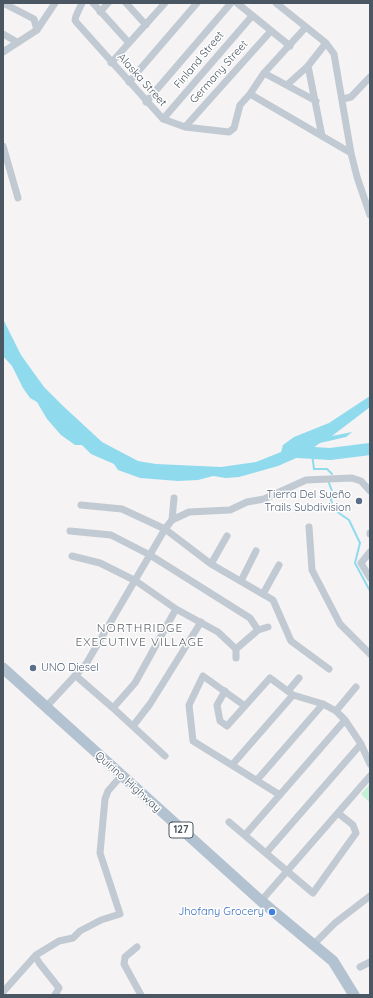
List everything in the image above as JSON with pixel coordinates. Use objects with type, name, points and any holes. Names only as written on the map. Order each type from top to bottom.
[{"type":"main road","name":"Quirino Highway","points":[[3,668],[45,708],[261,901],[333,961],[354,995]]},
{"type":"street","points":[[3,3],[34,18],[38,30]]},
{"type":"street","points":[[3,52],[38,30],[55,3]]},
{"type":"street","name":"Alaska Street","points":[[82,3],[75,20],[111,63],[163,120],[185,126],[232,131],[240,105],[250,94]]},
{"type":"street","points":[[94,3],[100,12],[129,43]]},
{"type":"street","points":[[100,12],[108,3]]},
{"type":"street","points":[[111,63],[165,3]]},
{"type":"street","points":[[129,82],[197,3]]},
{"type":"street","points":[[146,102],[231,3]]},
{"type":"street","points":[[237,3],[270,32],[290,46]]},
{"type":"street","points":[[276,3],[326,43],[334,54],[343,99],[351,153],[357,177],[370,215]]},
{"type":"street","points":[[131,5],[146,25]]},
{"type":"street","name":"Finland Street","points":[[163,120],[252,16]]},
{"type":"street","points":[[306,27],[264,73],[250,94],[351,153]]},
{"type":"street","name":"Germany Street","points":[[185,126],[270,32]]},
{"type":"street","points":[[3,34],[17,42]]},
{"type":"street","points":[[288,84],[308,66],[326,43]]},
{"type":"street","points":[[308,66],[322,136]]},
{"type":"street","points":[[264,73],[288,84],[316,101]]},
{"type":"street","points":[[343,99],[351,97],[370,77]]},
{"type":"street","points":[[3,146],[18,198]]},
{"type":"street","points":[[45,708],[86,664],[136,580],[164,529],[172,520],[189,512],[230,510],[247,502],[264,499],[306,480],[352,478],[361,481],[370,491]]},
{"type":"street","points":[[172,520],[174,498]]},
{"type":"street","points":[[81,505],[122,509],[164,529],[211,564],[273,600],[291,641],[328,669]]},
{"type":"street","points":[[308,527],[312,570],[340,624],[370,654]]},
{"type":"street","points":[[70,531],[111,535],[150,555],[250,618],[258,630]]},
{"type":"street","points":[[211,564],[227,536]]},
{"type":"street","points":[[241,581],[256,551]]},
{"type":"street","points":[[370,552],[361,563],[370,578]]},
{"type":"street","points":[[72,556],[100,563],[136,580],[176,610],[218,632],[236,649],[236,658]]},
{"type":"street","points":[[263,594],[279,564]]},
{"type":"street","points":[[113,708],[135,683],[176,610]]},
{"type":"street","points":[[132,726],[150,704],[201,622]]},
{"type":"street","points":[[236,649],[258,630],[268,627]]},
{"type":"street","points":[[75,675],[165,756]]},
{"type":"street","points":[[245,706],[203,676],[189,705],[193,742],[280,795]]},
{"type":"street","points":[[225,691],[217,705],[220,721],[228,726],[270,678],[290,693],[323,704],[336,711],[345,720],[361,744],[370,764]]},
{"type":"street","points":[[232,765],[290,693],[299,678]]},
{"type":"street","points":[[336,711],[356,688]]},
{"type":"street","points":[[257,780],[323,704]]},
{"type":"street","points":[[244,835],[345,720]]},
{"type":"street","points":[[266,853],[361,744]]},
{"type":"street","points":[[3,992],[35,956],[59,942],[73,938],[80,931],[101,920],[120,914],[100,854],[105,799],[108,791],[121,776]]},
{"type":"street","points":[[261,901],[370,776]]},
{"type":"street","points":[[229,822],[314,893],[356,833],[353,825],[338,813]]},
{"type":"street","points":[[314,945],[339,919],[370,896]]},
{"type":"street","points":[[137,947],[125,957],[124,964],[141,995]]},
{"type":"street","points":[[35,956],[59,988],[56,995]]},
{"type":"street","points":[[360,967],[370,962]]},
{"type":"green space","points":[[370,784],[370,803],[361,794]]},
{"type":"water","points":[[3,319],[21,355],[44,387],[102,442],[138,461],[156,464],[221,467],[256,462],[281,452],[283,445],[294,437],[329,423],[370,396],[370,407],[332,436],[352,432],[346,437],[320,443],[303,455],[278,466],[239,477],[226,478],[213,476],[198,480],[178,481],[140,478],[118,470],[114,464],[91,454],[82,445],[75,445],[61,435],[47,419],[37,402],[30,398],[23,388],[12,366],[3,356]]},
{"type":"waterway","points":[[298,452],[330,454],[370,449]]},
{"type":"waterway","points":[[312,454],[314,469],[327,469],[332,474]]},
{"type":"waterway","points":[[329,483],[332,491],[330,494],[333,509],[349,520],[360,543],[355,563],[370,591]]},
{"type":"place","name":"Tierra Del Sueño Trails Subdivision","points":[[359,501]]},
{"type":"place","name":"UNO Diesel","points":[[33,668]]},
{"type":"place","name":"Jhofany Grocery","points":[[272,912]]},
{"type":"district","name":"NORTHRIDGE EXECUTIVE VILLAGE","points":[[140,635]]}]
